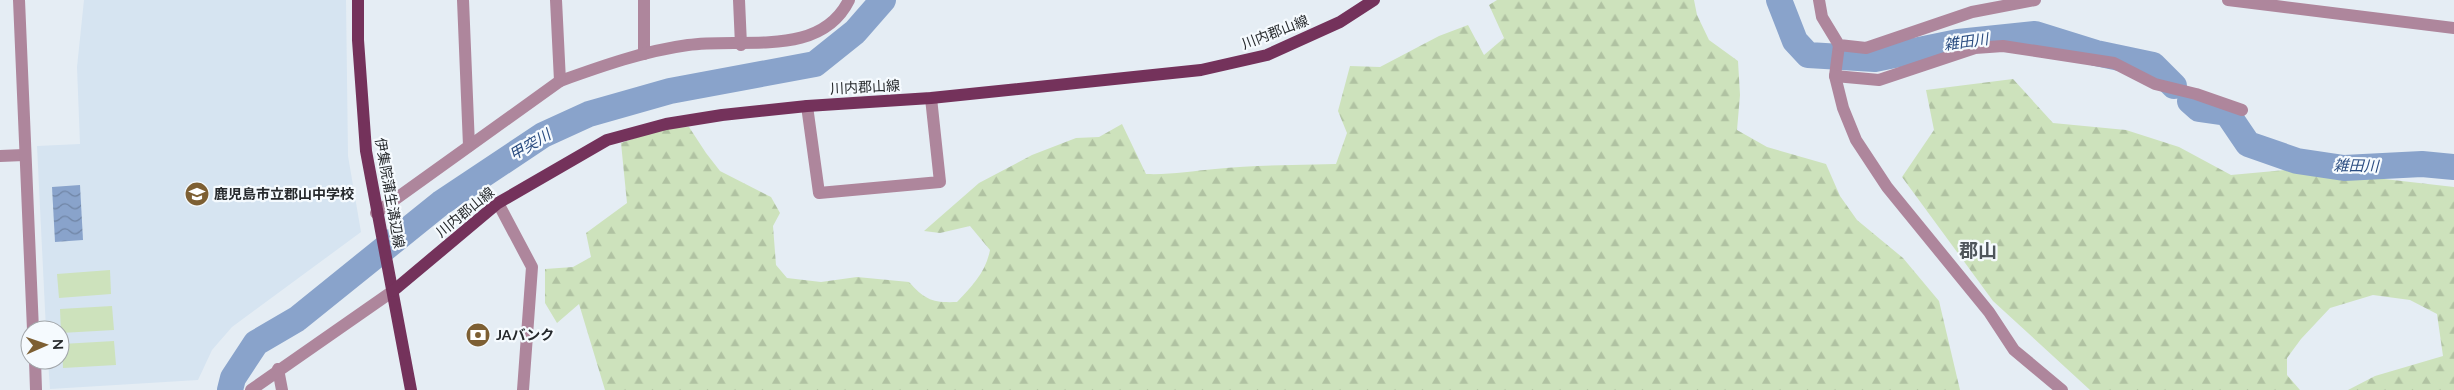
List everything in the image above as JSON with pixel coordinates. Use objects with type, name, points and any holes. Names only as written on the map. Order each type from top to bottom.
[{"type":"main road","name":"伊集院蒲生溝辺線","points":[[358,0],[362,115],[377,216],[411,390]]},
{"type":"main road","name":"川内郡山線","points":[[393,291],[498,203],[607,140],[666,124],[807,106],[931,98],[1201,70],[1267,55],[1340,22],[1374,0]]},
{"type":"street","points":[[19,0],[24,155],[32,320]]},
{"type":"street","points":[[464,0],[469,146]]},
{"type":"street","points":[[556,0],[560,81]]},
{"type":"street","points":[[644,0],[644,54]]},
{"type":"street","points":[[739,0],[741,45]]},
{"type":"street","points":[[377,216],[469,146],[560,81],[612,62],[690,44],[741,45],[800,39],[828,26],[849,0]]},
{"type":"street","points":[[1819,0],[1822,17],[1839,46],[1835,76],[1843,108],[1856,140],[1887,186],[1989,312],[2014,350],[2062,390]]},
{"type":"street","points":[[1839,46],[1866,48],[1972,12],[2035,0]]},
{"type":"street","points":[[2228,0],[2454,28]]},
{"type":"street","points":[[1835,76],[1879,80],[1975,48],[2003,46],[2114,63],[2155,84],[2196,94],[2242,110]]},
{"type":"street","points":[[807,106],[819,193],[940,182],[931,98]]},
{"type":"street","points":[[0,156],[24,155]]},
{"type":"street","points":[[498,203],[532,267],[523,390]]},
{"type":"street","points":[[252,390],[393,291]]},
{"type":"street","points":[[35,370],[36,390]]},
{"type":"street","points":[[278,370],[282,390]]},
{"type":"shaded area","name":"鹿児島市立郡山中学校","points":[[84,0],[346,0],[348,156],[361,232],[232,327],[212,350],[198,380],[50,389],[49,370],[70,370],[70,320],[46,320],[37,146],[80,144],[77,67]]},
{"type":"green space","points":[[1497,0],[1694,0],[1697,15],[1709,40],[1738,61],[1740,95],[1737,130],[1767,147],[1826,164],[1840,196],[1857,220],[1903,258],[1939,301],[1960,390],[605,390],[579,304],[557,323],[545,303],[545,269],[573,267],[591,257],[586,233],[627,203],[621,143],[664,128],[689,127],[720,171],[771,197],[780,213],[773,226],[776,265],[787,278],[821,282],[857,277],[909,282],[925,297],[935,301],[957,302],[982,272],[990,250],[970,226],[940,233],[924,231],[979,183],[1032,155],[1076,138],[1099,137],[1122,124],[1146,174],[1276,165],[1336,164],[1347,133],[1338,111],[1350,66],[1380,67],[1439,36],[1468,25],[1484,55],[1504,38],[1489,5]]},
{"type":"green space","points":[[2013,79],[2053,123],[2126,130],[2179,147],[2231,175],[2297,169],[2454,187],[2454,390],[2348,390],[2375,376],[2443,356],[2437,314],[2410,300],[2373,295],[2330,308],[2301,339],[2287,358],[2287,375],[2300,390],[2090,390],[1993,301],[1902,177],[1934,130],[1926,90]]},
{"type":"green space","points":[[110,270],[111,294],[59,298],[57,274]]},
{"type":"green space","points":[[112,306],[114,330],[70,332],[70,320],[60,320],[60,309]]},
{"type":"green space","points":[[114,341],[116,365],[70,368],[70,344]]},
{"type":"water","points":[[80,185],[83,240],[55,242],[52,187]]},
{"type":"waterway","name":"甲突川","points":[[230,390],[233,378],[256,343],[297,319],[441,203],[543,135],[589,114],[670,91],[815,64],[855,32],[883,0]]},
{"type":"waterway","name":"雑田川","points":[[1779,0],[1795,41],[1808,55],[1875,59],[1958,42],[2035,34],[2096,53],[2153,65],[2174,86]]},
{"type":"waterway","name":"雑田川","points":[[2190,101],[2199,109],[2227,113],[2248,144],[2297,161],[2344,168],[2422,164],[2454,167]]},
{"type":"place","name":"鹿児島市立郡山中学校","points":[[197,194]]},
{"type":"place","name":"JAバンク","points":[[478,335]]},
{"type":"district","name":"郡山","points":[[1978,250]]}]
